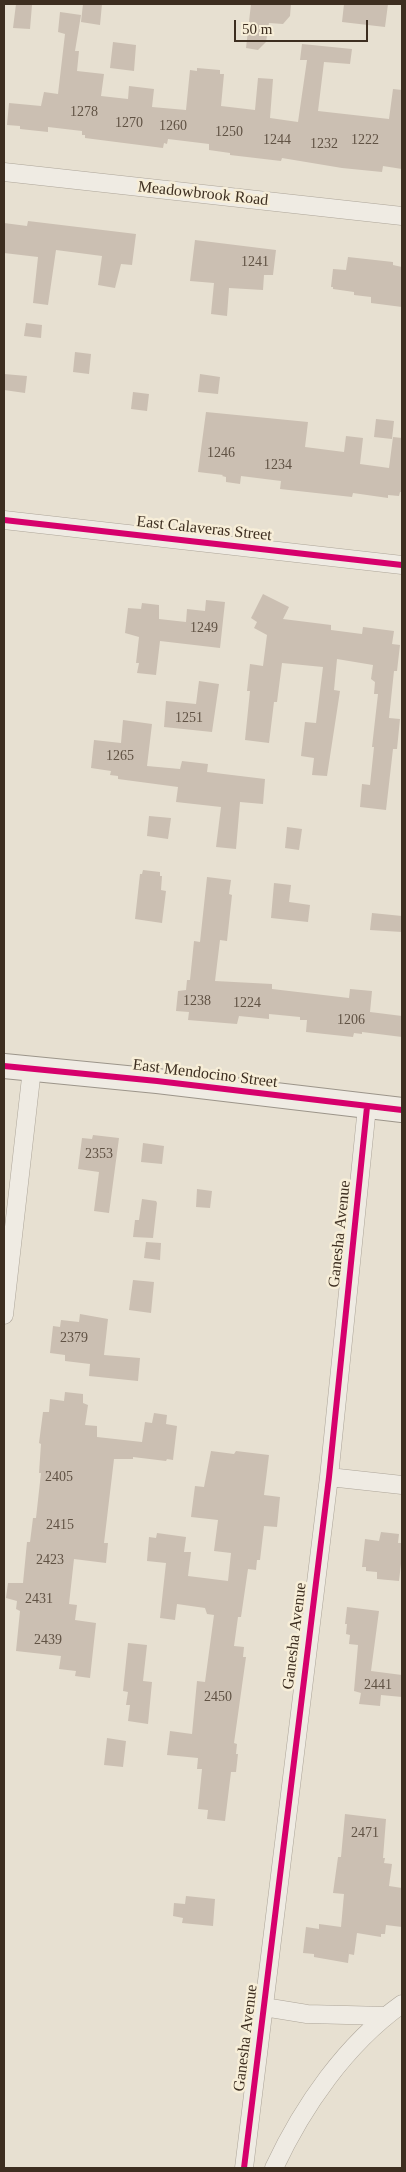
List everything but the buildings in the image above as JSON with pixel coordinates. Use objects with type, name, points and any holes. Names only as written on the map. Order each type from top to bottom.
[{"type":"street","name":"Meadowbrook Road","points":[[4,172],[402,216]]},
{"type":"street","name":"East Calaveras Street","points":[[4,520],[402,565]]},
{"type":"street","name":"East Mendocino Street","points":[[4,1066],[157,1081],[402,1110]]},
{"type":"street","points":[[4,1315],[32,1069]]},
{"type":"street","name":"Ganesha Avenue","points":[[244,2168],[329,1477],[367,1107]]},
{"type":"street","points":[[329,1477],[402,1485]]},
{"type":"street","points":[[274,2168],[303,2116],[329,2076],[354,2046],[386,2016],[402,2004]]},
{"type":"street","points":[[264,2007],[307,2014],[386,2016]]},
{"type":"cycle path","points":[[4,520],[402,565]]},
{"type":"cycle path","points":[[4,1066],[157,1081],[402,1110]]},
{"type":"cycle path","points":[[244,2168],[329,1477],[367,1107]]}]
